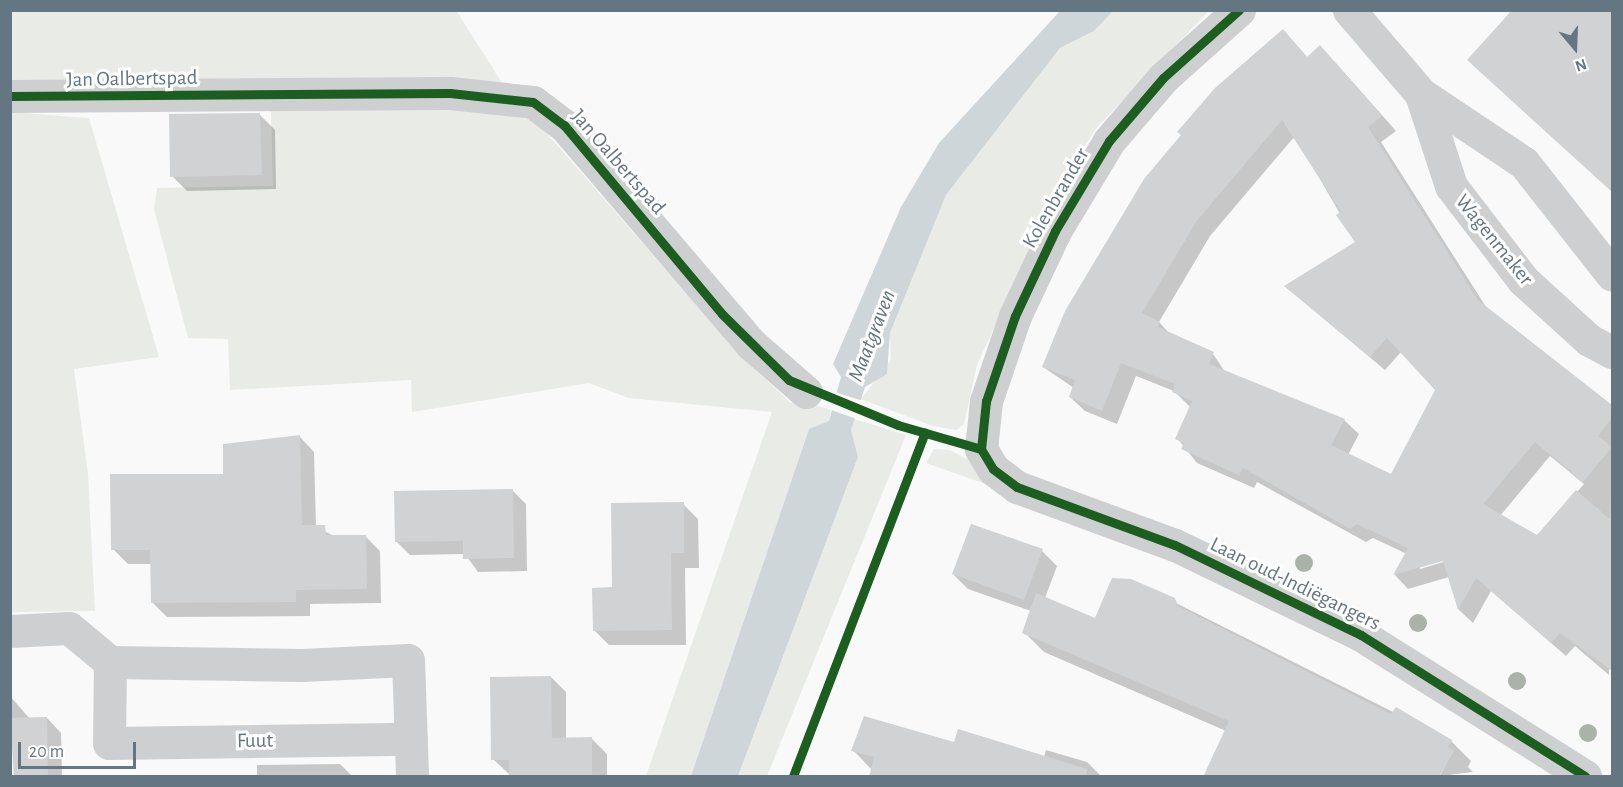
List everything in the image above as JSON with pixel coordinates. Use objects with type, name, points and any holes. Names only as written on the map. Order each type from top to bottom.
[{"type":"street","name":"Kolenbrander","points":[[981,449],[986,401],[1015,316],[1055,231],[1109,141],[1163,78],[1239,10]]},
{"type":"street","name":"Wagenmaker","points":[[1349,10],[1421,94],[1524,163],[1612,274]]},
{"type":"street","name":"Jan Oalbertspad","points":[[10,96],[450,93],[533,102],[564,124],[751,344],[806,392]]},
{"type":"street","name":"Wagenmaker","points":[[1421,94],[1451,186],[1523,280],[1589,340],[1612,352]]},
{"type":"street","name":"Laan oud-Indiëgangers","points":[[981,449],[993,468],[1017,488],[1175,545],[1361,634],[1586,777]]},
{"type":"street","points":[[10,631],[69,628],[110,662],[302,664],[408,660],[412,777]]},
{"type":"street","name":"Fuut","points":[[110,662],[109,743],[411,739]]},
{"type":"shaded area","points":[[456,10],[502,83],[11,80],[11,11]]},
{"type":"shaded area","points":[[1113,11],[1209,11],[1097,127],[1058,188],[977,365],[964,424],[956,430],[933,426],[861,399],[891,360],[890,333],[946,195],[1060,48],[1094,31]]},
{"type":"shaded area","points":[[271,109],[494,109],[537,122],[742,357],[791,403],[794,398],[831,410],[829,421],[809,429],[691,776],[646,776],[772,412],[629,398],[589,383],[412,412],[411,380],[230,390],[228,339],[188,338],[154,209],[157,188],[273,186]]},
{"type":"shaded area","points":[[10,112],[89,118],[159,357],[74,369],[88,474],[95,611],[11,612]]},
{"type":"shaded area","points":[[854,419],[906,435],[767,776],[738,776],[858,457],[851,430]]},
{"type":"shaded area","points":[[934,449],[950,450],[968,460],[994,487],[926,463]]},
{"type":"water","name":"Maatgraven","points":[[1060,11],[1113,11],[1094,31],[1060,48],[946,195],[890,333],[887,374],[865,387],[851,430],[858,457],[738,776],[691,776],[809,429],[829,421],[841,377],[833,364],[901,207],[939,143]]},
{"type":"pier","points":[[835,392],[863,401],[857,419],[828,409]]},
{"type":"building","points":[[1512,10],[1612,10],[1612,192],[1467,60]]},
{"type":"building","points":[[1283,29],[1307,57],[1320,45],[1382,116],[1368,127],[1478,300],[1612,405],[1612,418],[1598,436],[1612,447],[1583,482],[1535,442],[1483,504],[1537,535],[1576,490],[1612,521],[1612,671],[1560,633],[1551,643],[1476,578],[1458,610],[1443,561],[1393,575],[1408,548],[1357,524],[1350,529],[1243,468],[1239,475],[1181,449],[1184,443],[1175,439],[1192,401],[1172,392],[1175,384],[1121,363],[1102,411],[1069,397],[1075,380],[1042,367],[1065,311],[1144,179],[1181,135],[1177,132],[1215,88]],"holes":[[[1282,120],[1341,212],[1336,215],[1355,242],[1284,286],[1370,357],[1387,338],[1435,390],[1391,474],[1331,445],[1345,419],[1209,364],[1214,352],[1158,327],[1160,322],[1142,313],[1196,222]]]},
{"type":"building","points":[[260,113],[262,175],[170,177],[169,114]]},
{"type":"building","points":[[300,435],[302,525],[325,525],[326,535],[366,535],[367,589],[296,590],[296,602],[151,603],[150,550],[111,550],[110,474],[223,474],[223,444]]},
{"type":"building","points":[[513,489],[514,558],[463,559],[463,541],[395,542],[394,491]]},
{"type":"building","points":[[684,502],[684,553],[671,553],[672,630],[593,631],[592,588],[612,587],[611,503]]},
{"type":"building","points":[[971,524],[1043,549],[1024,600],[952,574]]},
{"type":"building","points":[[1112,578],[1131,579],[1175,598],[1178,606],[1391,714],[1396,707],[1452,740],[1448,747],[1454,751],[1439,777],[1203,777],[1229,721],[1022,633],[1036,593],[1095,618]]},
{"type":"building","points":[[551,676],[552,738],[592,737],[592,777],[509,777],[509,760],[491,760],[490,677]]},
{"type":"building","points":[[864,716],[954,742],[958,729],[1087,769],[1086,777],[869,777],[874,757],[851,751]]},
{"type":"building","points":[[47,717],[48,777],[14,777],[10,718]]},
{"type":"cycle path","points":[[1239,10],[1163,78],[1109,141],[1055,231],[1015,316],[986,401],[981,449],[993,469],[1017,487],[1175,545],[1361,635],[1585,776]]},
{"type":"cycle path","points":[[10,96],[450,93],[533,102],[564,125],[722,314],[789,380],[898,425],[981,449]]},
{"type":"cycle path","points":[[793,776],[925,433]]}]
